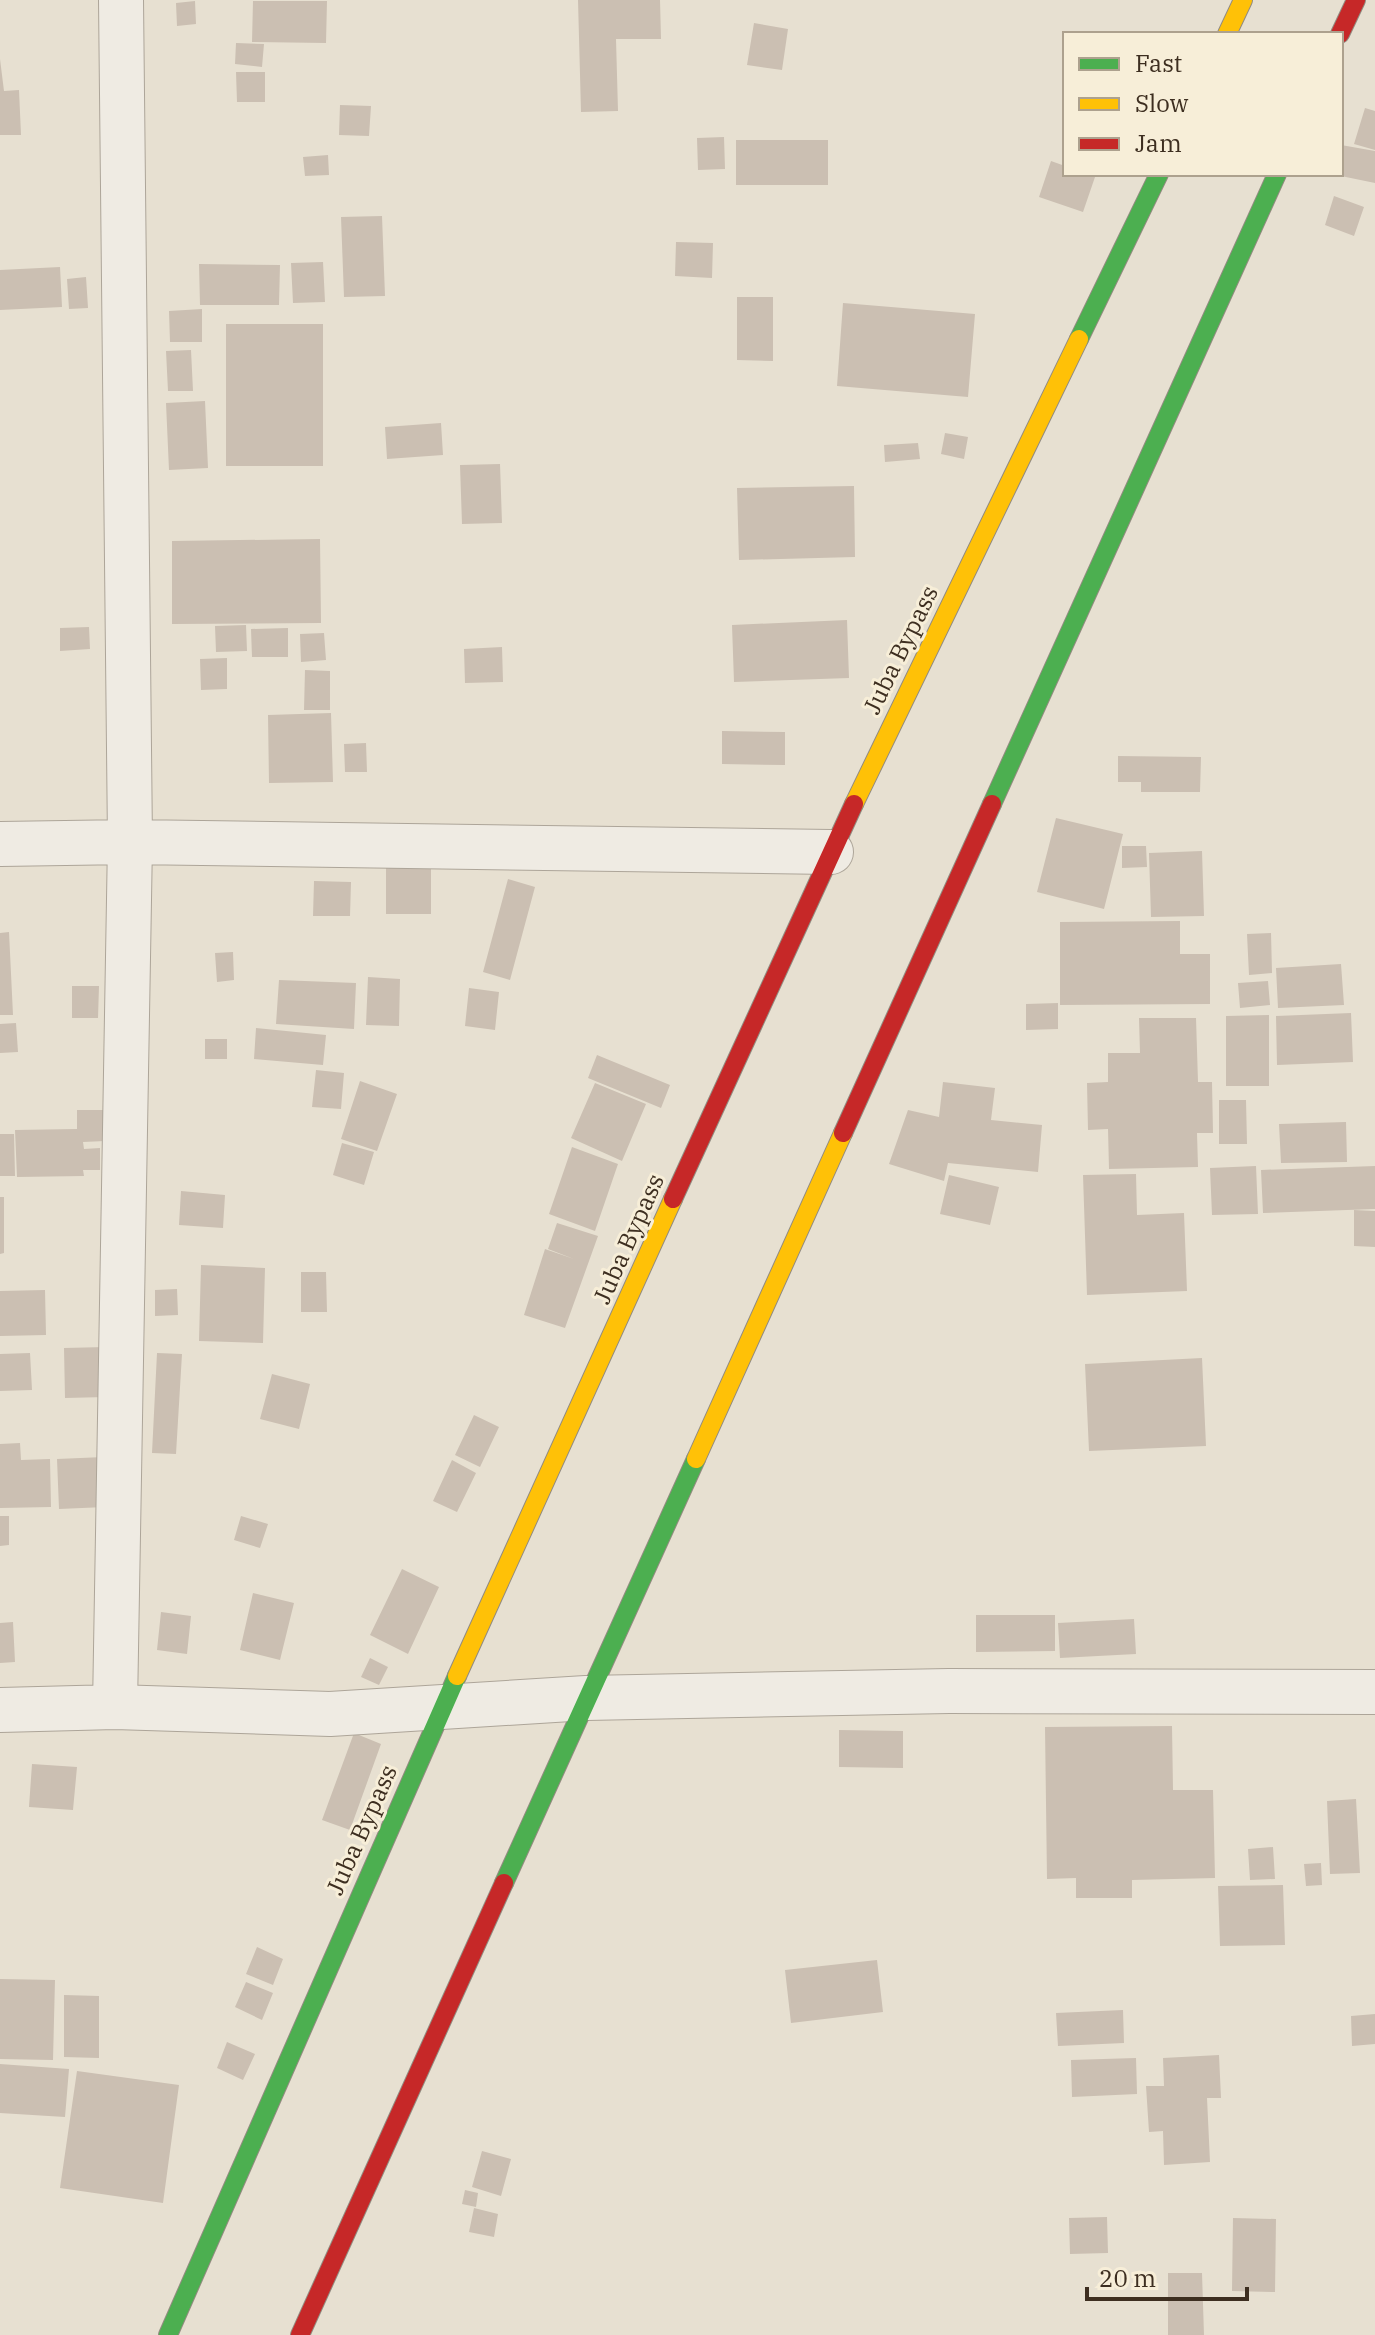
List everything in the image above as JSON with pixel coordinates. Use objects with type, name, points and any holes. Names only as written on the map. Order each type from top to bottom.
[{"type":"main road","points":[[1228,32],[1243,0]]},
{"type":"main road","points":[[1341,32],[1356,0]]},
{"type":"main road","name":"Juba Bypass","points":[[168,2335],[442,1708],[831,852],[1158,176]]},
{"type":"main road","points":[[300,2335],[1276,176]]},
{"type":"street","points":[[115,1707],[130,842],[121,0]]},
{"type":"street","points":[[0,844],[130,842],[831,852]]},
{"type":"street","points":[[0,1710],[115,1707],[330,1714],[586,1698],[949,1691],[1375,1692]]},
{"type":"building","points":[[578,0],[660,0],[661,39],[616,39],[618,111],[581,112]]},
{"type":"building","points":[[195,1],[196,24],[177,26],[176,3]]},
{"type":"building","points":[[253,1],[327,1],[326,43],[252,42]]},
{"type":"building","points":[[754,23],[788,29],[782,70],[747,65]]},
{"type":"building","points":[[236,43],[264,44],[262,67],[235,64]]},
{"type":"building","points":[[0,59],[4,91],[19,90],[21,135],[0,135]]},
{"type":"building","points":[[236,72],[265,72],[265,102],[237,102]]},
{"type":"building","points":[[340,105],[371,106],[369,136],[339,135]]},
{"type":"building","points":[[1365,108],[1375,111],[1375,150],[1354,144]]},
{"type":"building","points":[[724,137],[725,169],[698,170],[697,138]]},
{"type":"building","points":[[736,140],[828,140],[828,185],[736,185]]},
{"type":"building","points":[[1343,145],[1375,151],[1375,183],[1341,176]]},
{"type":"building","points":[[328,155],[329,175],[305,176],[303,157]]},
{"type":"building","points":[[1051,161],[1063,165],[1063,176],[1095,177],[1083,212],[1039,197]]},
{"type":"building","points":[[1334,196],[1364,207],[1354,236],[1325,225]]},
{"type":"building","points":[[382,216],[385,296],[344,297],[341,217]]},
{"type":"building","points":[[676,242],[713,243],[712,278],[675,276]]},
{"type":"building","points":[[323,262],[325,302],[293,303],[291,263]]},
{"type":"building","points":[[199,264],[280,265],[279,305],[200,305]]},
{"type":"building","points":[[60,267],[62,307],[0,310],[0,270]]},
{"type":"building","points":[[86,277],[88,308],[69,309],[67,279]]},
{"type":"building","points":[[737,297],[773,297],[773,361],[737,360]]},
{"type":"building","points":[[843,303],[975,314],[968,397],[837,386]]},
{"type":"building","points":[[202,309],[202,342],[170,342],[169,311]]},
{"type":"building","points":[[226,324],[323,324],[323,466],[226,466]]},
{"type":"building","points":[[191,350],[193,391],[168,391],[166,351]]},
{"type":"building","points":[[205,401],[208,468],[169,470],[166,403]]},
{"type":"building","points":[[441,423],[443,455],[387,459],[385,427]]},
{"type":"building","points":[[945,433],[968,437],[964,459],[941,454]]},
{"type":"building","points":[[918,443],[920,459],[885,462],[884,445]]},
{"type":"building","points":[[500,464],[502,523],[462,524],[460,465]]},
{"type":"building","points":[[854,486],[855,557],[739,560],[737,488]]},
{"type":"building","points":[[320,539],[321,623],[172,624],[172,541]]},
{"type":"building","points":[[847,620],[849,678],[734,682],[732,625]]},
{"type":"building","points":[[246,625],[247,651],[216,652],[215,626]]},
{"type":"building","points":[[89,627],[90,649],[60,651],[60,628]]},
{"type":"building","points":[[288,628],[288,657],[252,657],[251,629]]},
{"type":"building","points":[[324,633],[326,660],[301,662],[300,634]]},
{"type":"building","points":[[502,647],[503,682],[465,683],[464,649]]},
{"type":"building","points":[[227,658],[227,689],[201,690],[200,659]]},
{"type":"building","points":[[305,670],[330,671],[330,710],[304,710]]},
{"type":"building","points":[[331,713],[333,782],[269,783],[268,715]]},
{"type":"building","points":[[722,731],[785,732],[785,765],[722,764]]},
{"type":"building","points":[[366,743],[367,772],[345,772],[344,744]]},
{"type":"building","points":[[1118,756],[1201,757],[1200,792],[1141,792],[1141,782],[1118,782]]},
{"type":"building","points":[[1056,818],[1123,834],[1104,909],[1037,892]]},
{"type":"building","points":[[1122,846],[1146,846],[1147,867],[1122,868]]},
{"type":"building","points":[[1202,851],[1204,916],[1151,917],[1149,853]]},
{"type":"building","points":[[386,865],[431,865],[431,914],[386,914]]},
{"type":"building","points":[[508,879],[535,887],[510,980],[483,972]]},
{"type":"building","points":[[314,881],[351,882],[350,916],[313,916]]},
{"type":"building","points":[[1180,921],[1180,954],[1210,954],[1210,1004],[1060,1005],[1060,922]]},
{"type":"building","points":[[9,932],[13,1015],[0,1015],[0,933]]},
{"type":"building","points":[[1271,933],[1272,973],[1249,975],[1247,934]]},
{"type":"building","points":[[233,952],[234,980],[217,982],[215,953]]},
{"type":"building","points":[[1341,964],[1344,1005],[1278,1008],[1276,968]]},
{"type":"building","points":[[368,977],[400,979],[399,1026],[366,1025]]},
{"type":"building","points":[[279,980],[356,983],[354,1029],[276,1024]]},
{"type":"building","points":[[1268,981],[1270,1005],[1240,1008],[1238,983]]},
{"type":"building","points":[[72,986],[99,986],[98,1018],[72,1018]]},
{"type":"building","points":[[469,988],[499,992],[495,1030],[465,1026]]},
{"type":"building","points":[[1058,1003],[1058,1029],[1026,1030],[1026,1004]]},
{"type":"building","points":[[1351,1013],[1353,1062],[1277,1065],[1276,1016]]},
{"type":"building","points":[[1269,1015],[1269,1086],[1226,1086],[1226,1016]]},
{"type":"building","points":[[1139,1018],[1196,1018],[1198,1082],[1212,1082],[1213,1133],[1197,1133],[1198,1167],[1109,1169],[1108,1129],[1088,1130],[1087,1083],[1108,1082],[1108,1053],[1140,1053]]},
{"type":"building","points":[[16,1023],[18,1052],[0,1053],[0,1024]]},
{"type":"building","points":[[256,1028],[326,1035],[323,1065],[254,1059]]},
{"type":"building","points":[[205,1039],[227,1039],[227,1059],[205,1059]]},
{"type":"building","points":[[597,1055],[670,1085],[661,1108],[588,1078]]},
{"type":"building","points":[[316,1070],[344,1073],[341,1109],[312,1107]]},
{"type":"building","points":[[360,1081],[397,1094],[377,1151],[341,1139]]},
{"type":"building","points":[[943,1082],[995,1088],[991,1120],[1042,1125],[1038,1172],[948,1163],[944,1181],[889,1164],[908,1110],[939,1117]]},
{"type":"building","points":[[595,1083],[646,1104],[622,1161],[571,1138]]},
{"type":"building","points":[[1219,1100],[1246,1100],[1247,1144],[1219,1144]]},
{"type":"building","points":[[77,1110],[104,1110],[105,1141],[83,1142],[84,1149],[100,1148],[100,1170],[83,1170],[84,1176],[17,1177],[15,1130],[77,1129]]},
{"type":"building","points":[[1346,1122],[1347,1162],[1281,1163],[1279,1124]]},
{"type":"building","points":[[0,1134],[14,1134],[15,1176],[0,1176]]},
{"type":"building","points":[[342,1143],[374,1152],[364,1185],[333,1175]]},
{"type":"building","points":[[572,1147],[618,1164],[595,1231],[549,1214]]},
{"type":"building","points":[[1256,1166],[1258,1214],[1212,1215],[1210,1168]]},
{"type":"building","points":[[1375,1166],[1375,1209],[1263,1213],[1261,1170]]},
{"type":"building","points":[[1136,1174],[1137,1215],[1184,1213],[1187,1291],[1087,1295],[1083,1175]]},
{"type":"building","points":[[949,1175],[999,1187],[990,1225],[940,1214]]},
{"type":"building","points":[[181,1191],[225,1195],[223,1228],[179,1225]]},
{"type":"building","points":[[0,1197],[4,1197],[4,1253],[0,1254]]},
{"type":"building","points":[[1354,1210],[1375,1211],[1375,1247],[1354,1246]]},
{"type":"building","points":[[557,1223],[598,1236],[565,1328],[524,1315],[545,1249],[574,1259],[548,1249]]},
{"type":"building","points":[[201,1265],[265,1268],[263,1343],[199,1341]]},
{"type":"building","points":[[301,1272],[326,1272],[327,1312],[301,1312]]},
{"type":"building","points":[[177,1289],[178,1315],[155,1316],[155,1290]]},
{"type":"building","points":[[45,1290],[46,1335],[0,1336],[0,1291]]},
{"type":"building","points":[[106,1347],[106,1397],[65,1398],[64,1348]]},
{"type":"building","points":[[30,1353],[32,1390],[0,1391],[0,1354]]},
{"type":"building","points":[[157,1353],[182,1354],[176,1454],[152,1453]]},
{"type":"building","points":[[1202,1358],[1206,1446],[1089,1451],[1085,1364]]},
{"type":"building","points":[[272,1374],[310,1384],[299,1429],[260,1419]]},
{"type":"building","points":[[474,1415],[499,1427],[480,1467],[455,1455]]},
{"type":"building","points":[[20,1443],[21,1460],[50,1459],[51,1507],[0,1508],[0,1444]]},
{"type":"building","points":[[104,1457],[105,1507],[59,1509],[57,1459]]},
{"type":"building","points":[[452,1460],[476,1473],[457,1512],[433,1501]]},
{"type":"building","points":[[0,1516],[9,1516],[9,1545],[0,1546]]},
{"type":"building","points":[[241,1516],[268,1524],[260,1548],[234,1540]]},
{"type":"building","points":[[402,1569],[439,1587],[408,1654],[370,1635]]},
{"type":"building","points":[[253,1593],[294,1603],[280,1660],[240,1650]]},
{"type":"building","points":[[161,1612],[191,1616],[187,1654],[157,1650]]},
{"type":"building","points":[[976,1615],[1055,1615],[1055,1651],[976,1652]]},
{"type":"building","points":[[1134,1619],[1136,1654],[1060,1658],[1058,1623]]},
{"type":"building","points":[[13,1622],[15,1662],[0,1663],[0,1623]]},
{"type":"building","points":[[370,1658],[388,1667],[379,1685],[361,1677]]},
{"type":"building","points":[[1172,1726],[1173,1790],[1213,1790],[1215,1878],[1132,1880],[1132,1898],[1076,1898],[1076,1878],[1047,1879],[1045,1727]]},
{"type":"building","points":[[839,1730],[903,1731],[903,1768],[839,1767]]},
{"type":"building","points":[[354,1733],[381,1744],[350,1830],[322,1820]]},
{"type":"building","points":[[32,1764],[77,1767],[73,1810],[29,1807]]},
{"type":"building","points":[[1356,1799],[1360,1873],[1330,1874],[1327,1801]]},
{"type":"building","points":[[1273,1847],[1275,1879],[1250,1880],[1248,1849]]},
{"type":"building","points":[[1321,1863],[1322,1885],[1306,1886],[1304,1864]]},
{"type":"building","points":[[1283,1885],[1285,1945],[1220,1946],[1218,1886]]},
{"type":"building","points":[[257,1947],[283,1959],[273,1985],[246,1974]]},
{"type":"building","points":[[877,1960],[883,2012],[791,2023],[785,1970]]},
{"type":"building","points":[[0,1979],[55,1980],[53,2060],[0,2059]]},
{"type":"building","points":[[246,1982],[273,1993],[262,2020],[235,2007]]},
{"type":"building","points":[[64,1995],[99,1996],[99,2058],[64,2057]]},
{"type":"building","points":[[1123,2010],[1124,2043],[1058,2046],[1056,2013]]},
{"type":"building","points":[[1375,2014],[1375,2044],[1352,2046],[1351,2016]]},
{"type":"building","points":[[227,2042],[255,2054],[243,2080],[217,2068]]},
{"type":"building","points":[[1219,2055],[1221,2098],[1207,2098],[1210,2162],[1164,2165],[1163,2131],[1149,2132],[1146,2086],[1164,2086],[1163,2058]]},
{"type":"building","points":[[1136,2058],[1137,2094],[1072,2097],[1071,2060]]},
{"type":"building","points":[[0,2064],[69,2069],[65,2117],[0,2113]]},
{"type":"building","points":[[77,2071],[179,2085],[163,2203],[60,2188]]},
{"type":"building","points":[[482,2151],[511,2159],[501,2196],[472,2187]]},
{"type":"building","points":[[465,2190],[478,2193],[476,2207],[462,2204]]},
{"type":"building","points":[[474,2208],[498,2214],[494,2237],[469,2232]]},
{"type":"building","points":[[1107,2217],[1108,2253],[1070,2254],[1069,2218]]},
{"type":"building","points":[[1233,2218],[1276,2219],[1275,2292],[1232,2291]]},
{"type":"building","points":[[1168,2273],[1202,2273],[1204,2335],[1168,2335]]},
{"type":"traffic: fast","points":[[1079,339],[1158,176]]},
{"type":"traffic: fast","points":[[992,804],[1276,176]]},
{"type":"traffic: fast","points":[[504,1883],[696,1459]]},
{"type":"traffic: fast","points":[[168,2335],[457,1676]]},
{"type":"traffic: slow","points":[[1228,32],[1243,0]]},
{"type":"traffic: slow","points":[[854,804],[1079,339]]},
{"type":"traffic: slow","points":[[696,1459],[843,1133]]},
{"type":"traffic: slow","points":[[457,1676],[673,1199]]},
{"type":"traffic: jam","points":[[1341,32],[1356,0]]},
{"type":"traffic: jam","points":[[673,1199],[854,804]]},
{"type":"traffic: jam","points":[[843,1133],[992,804]]},
{"type":"traffic: jam","points":[[300,2335],[504,1883]]}]
